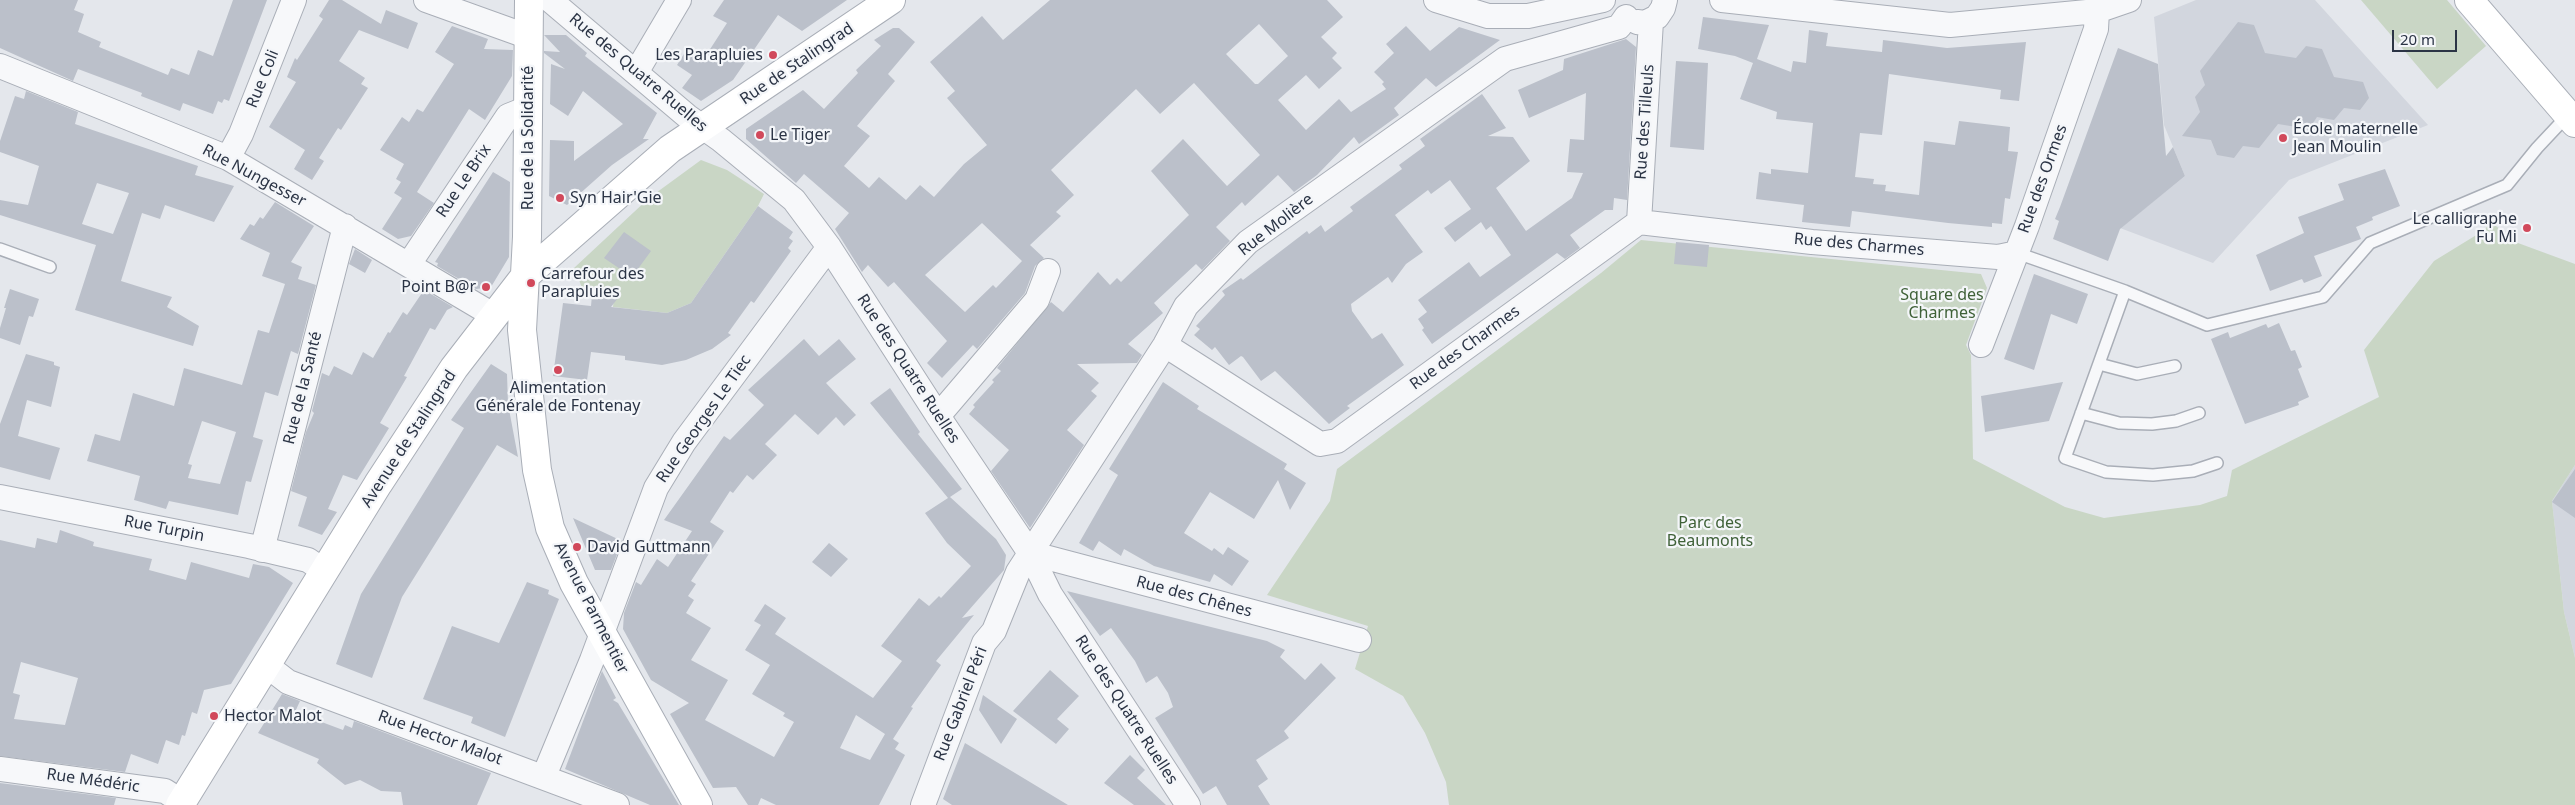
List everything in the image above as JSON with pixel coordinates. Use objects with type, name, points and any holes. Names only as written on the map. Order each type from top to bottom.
[{"type":"main road","name":"Rue de la Solidarité","points":[[525,276],[530,0]]},
{"type":"main road","name":"Rue de Stalingrad","points":[[702,128],[892,0]]},
{"type":"main road","points":[[2469,0],[2572,119]]},
{"type":"main road","name":"Avenue de Stalingrad","points":[[181,803],[324,571],[454,368],[493,315],[525,276],[664,155],[702,128]]},
{"type":"main road","name":"Avenue Parmentier","points":[[525,276],[522,330],[543,531],[698,805]]},
{"type":"street","name":"Rue Coli","points":[[228,158],[241,134],[294,0]]},
{"type":"street","points":[[426,0],[529,37]]},
{"type":"street","name":"Rue des Quatre Ruelles","points":[[550,0],[637,71],[702,128],[794,200],[829,247],[938,416],[1030,553],[1050,594],[1188,805]]},
{"type":"street","points":[[637,71],[679,0]]},
{"type":"street","points":[[1436,0],[1488,16],[1528,16],[1603,0]]},
{"type":"street","points":[[1622,9],[1638,23],[1651,21],[1660,13],[1665,0]]},
{"type":"street","points":[[1722,0],[1950,25],[2097,11],[2129,0]]},
{"type":"street","name":"Rue Molière","points":[[1030,553],[1164,345],[1186,306],[1248,242],[1506,59],[1619,27],[1622,9]]},
{"type":"street","name":"Rue des Ormes","points":[[1981,345],[2017,253],[2096,30],[2097,11]]},
{"type":"street","name":"Rue des Tilleuls","points":[[1639,222],[1651,21]]},
{"type":"street","name":"Rue Nungesser","points":[[0,66],[228,158],[493,315]]},
{"type":"street","name":"Rue Le Brix","points":[[409,264],[508,116],[528,108]]},
{"type":"street","name":"Rue des Charmes","points":[[1164,345],[1320,444],[1337,440],[1639,222],[1812,242],[1998,257],[2017,253]]},
{"type":"street","name":"Rue de la Santé","points":[[262,550],[345,226]]},
{"type":"street","name":"Rue Georges Le Tiec","points":[[544,776],[601,634],[656,488],[684,442],[829,247]]},
{"type":"street","points":[[938,416],[1037,300],[1048,272]]},
{"type":"street","name":"Rue Turpin","points":[[0,497],[308,560],[324,571]]},
{"type":"street","name":"Rue des Chênes","points":[[1030,553],[1359,640]]},
{"type":"street","name":"Rue Gabriel Péri","points":[[923,805],[984,643],[994,631],[1018,572],[1030,553]]},
{"type":"street","name":"Rue Hector Malot","points":[[266,665],[288,682],[544,776],[617,805]]},
{"type":"street","name":"Rue Médéric","points":[[0,769],[165,791],[181,803]]},
{"type":"lane","name":"Rue des Charmes","points":[[2017,253],[2125,291],[2207,325],[2324,297],[2370,243],[2507,185],[2537,148],[2572,119]]},
{"type":"lane","points":[[0,249],[50,267]]},
{"type":"lane","points":[[2125,291],[2065,458],[2106,472],[2154,475],[2193,471],[2217,463]]},
{"type":"lane","points":[[2099,364],[2137,374],[2175,366]]},
{"type":"lane","points":[[2082,413],[2119,423],[2152,424],[2176,421],[2199,413]]},
{"type":"shaded area","name":"École maternelle Jean Moulin","points":[[2196,0],[2315,0],[2428,125],[2289,180],[2213,263],[2120,228],[2185,176],[2164,125],[2154,17]]},
{"type":"shaded area","points":[[2575,465],[2575,658],[2564,612],[2552,501]]},
{"type":"green space","points":[[2361,0],[2447,0],[2486,46],[2437,89]]},
{"type":"green space","points":[[701,160],[727,170],[764,194],[758,206],[691,303],[667,313],[613,307],[614,297],[585,295],[574,268],[649,198]]},
{"type":"green space","name":"Parc des Beaumonts","points":[[2492,223],[2518,243],[2575,264],[2575,465],[2552,501],[2564,612],[2575,658],[2575,805],[1449,805],[1446,782],[1425,733],[1403,696],[1355,669],[1368,626],[1267,595],[1330,501],[1337,469],[1601,273],[1641,240],[1981,274],[1987,288],[1966,345],[1971,355],[1973,459],[2065,507],[2104,518],[2200,505],[2227,496],[2232,470],[2379,397],[2364,350],[2434,261],[2478,234]]},
{"type":"building","points":[[0,0],[78,0],[74,10],[84,14],[78,32],[101,42],[99,47],[168,75],[171,68],[189,75],[198,50],[213,56],[233,0],[267,0],[229,101],[224,99],[222,103],[218,101],[213,114],[183,103],[180,111],[141,96],[142,93],[78,69],[73,81],[0,48]]},
{"type":"building","points":[[329,0],[342,0],[381,24],[386,10],[418,23],[408,49],[359,30],[339,61],[365,78],[361,84],[368,88],[341,130],[338,128],[319,158],[324,161],[312,180],[294,169],[305,150],[269,127],[296,82],[287,77],[295,58],[297,60],[323,19],[319,16]]},
{"type":"building","points":[[724,0],[847,0],[802,31],[778,15],[733,80],[701,101],[682,88],[692,75],[677,65],[689,46],[705,57],[727,23],[713,16]]},
{"type":"building","points":[[1050,0],[1327,0],[1343,17],[1321,37],[1337,53],[1332,58],[1342,68],[1319,89],[1306,75],[1278,100],[1306,130],[1339,99],[1351,112],[1386,89],[1382,84],[1384,82],[1374,72],[1394,53],[1386,44],[1406,26],[1430,51],[1459,27],[1500,40],[1436,87],[1426,78],[1394,108],[1399,115],[1359,144],[1354,137],[1317,175],[1294,192],[1278,175],[1245,206],[1242,202],[1216,227],[1230,241],[1202,270],[1196,264],[1154,303],[1163,313],[1128,344],[1142,355],[1137,363],[1077,364],[1099,383],[1091,391],[1097,396],[1067,430],[1084,445],[1030,528],[991,471],[1009,450],[969,414],[975,407],[973,405],[994,382],[992,380],[1001,371],[997,368],[1051,302],[1063,312],[1098,272],[1110,285],[1117,278],[1121,282],[1189,215],[1151,171],[1183,139],[1227,186],[1260,155],[1194,83],[1160,114],[1136,89],[1051,170],[1074,195],[1056,212],[1061,216],[1030,245],[1044,258],[1035,266],[1025,293],[977,349],[973,345],[942,378],[927,363],[947,341],[894,282],[888,287],[868,265],[862,272],[835,229],[849,213],[804,174],[796,183],[746,139],[746,129],[803,90],[824,109],[858,73],[856,70],[881,46],[874,40],[893,28],[899,28],[915,42],[888,74],[895,81],[857,126],[870,136],[844,166],[869,188],[879,177],[906,200],[920,185],[934,197],[964,164],[987,145],[947,98],[955,91],[930,62],[982,16],[1003,40]],"holes":[[[1259,24],[1288,56],[1258,84],[1255,84],[1226,54]],[[982,223],[1022,261],[996,288],[993,285],[965,312],[925,275]]]},
{"type":"building","points":[[1703,17],[1769,25],[1757,59],[1791,72],[1793,61],[1806,63],[1809,30],[1828,33],[1826,46],[1882,52],[1883,40],[1947,48],[2026,42],[2019,101],[2000,99],[2001,90],[1889,74],[1882,135],[1860,133],[1855,177],[1874,179],[1873,184],[1886,185],[1885,191],[1919,195],[1924,141],[1955,145],[1959,121],[2010,127],[2008,151],[2018,152],[2010,199],[2005,198],[2002,224],[1992,223],[1992,227],[1852,211],[1850,227],[1802,222],[1804,205],[1756,199],[1759,172],[1771,174],[1771,169],[1808,173],[1813,123],[1776,119],[1777,112],[1740,99],[1753,63],[1735,56],[1698,49]]},
{"type":"building","points":[[2238,22],[2254,25],[2265,53],[2296,58],[2306,46],[2322,49],[2334,77],[2363,82],[2369,98],[2360,110],[2344,108],[2334,120],[2317,117],[2309,129],[2278,124],[2259,148],[2243,146],[2234,158],[2217,155],[2211,140],[2182,136],[2200,112],[2195,97],[2205,85],[2200,71]]},
{"type":"building","points":[[452,26],[488,39],[484,49],[513,50],[512,76],[485,120],[469,109],[417,192],[434,203],[411,236],[398,239],[382,229],[402,198],[394,193],[401,182],[396,179],[404,164],[380,150],[402,117],[409,122],[417,109],[423,112],[454,64],[435,52]]},
{"type":"building","points":[[544,35],[566,35],[587,53],[585,56],[657,113],[643,139],[649,139],[612,165],[567,205],[549,196],[550,140],[574,141],[574,161],[623,124],[583,91],[568,116],[550,104],[551,64],[565,69],[544,53],[544,51],[560,52]]},
{"type":"building","points":[[1626,39],[1636,47],[1627,200],[1614,198],[1613,210],[1605,210],[1570,235],[1580,248],[1565,259],[1557,253],[1432,344],[1422,330],[1424,328],[1418,319],[1427,312],[1418,300],[1469,262],[1480,277],[1511,255],[1491,226],[1486,230],[1481,222],[1455,242],[1444,228],[1471,209],[1450,180],[1431,194],[1428,190],[1395,215],[1423,252],[1406,264],[1392,283],[1388,277],[1351,304],[1352,311],[1372,339],[1382,333],[1404,365],[1347,406],[1350,408],[1329,424],[1275,371],[1261,381],[1243,357],[1241,356],[1229,365],[1215,347],[1212,350],[1194,335],[1200,329],[1196,326],[1225,295],[1222,291],[1241,278],[1243,280],[1307,231],[1309,234],[1321,225],[1325,232],[1353,211],[1350,207],[1402,169],[1399,165],[1425,146],[1420,139],[1482,94],[1506,128],[1488,136],[1513,137],[1530,161],[1496,188],[1526,231],[1572,198],[1583,173],[1567,172],[1570,139],[1584,140],[1586,93],[1529,118],[1518,90],[1563,70],[1564,59]]},
{"type":"building","points":[[2118,48],[2158,64],[2166,156],[2173,147],[2185,176],[2120,229],[2108,261],[2053,239],[2059,221],[2055,219]]},
{"type":"building","points":[[1676,61],[1708,63],[1704,150],[1670,147]]},
{"type":"building","points":[[26,91],[78,112],[75,124],[198,166],[195,175],[234,186],[214,222],[165,205],[160,219],[142,213],[121,281],[172,297],[167,307],[199,326],[193,346],[75,310],[96,245],[0,215],[0,200],[28,205],[39,166],[0,152],[0,141],[15,96],[24,99]],"holes":[[[97,183],[129,193],[113,234],[82,224]]]},
{"type":"building","points":[[2385,169],[2400,206],[2372,217],[2373,220],[2356,227],[2361,239],[2314,256],[2322,276],[2304,283],[2302,279],[2270,291],[2256,255],[2304,233],[2298,217],[2344,200],[2338,184]]},
{"type":"building","points":[[493,172],[510,182],[509,257],[491,287],[476,289],[437,266],[438,263],[435,262]]},
{"type":"building","points":[[275,202],[314,226],[291,262],[302,267],[298,279],[316,285],[298,354],[291,351],[278,396],[265,392],[253,437],[263,440],[251,482],[246,481],[238,515],[169,501],[166,509],[134,500],[140,476],[87,461],[95,434],[120,441],[133,393],[174,406],[184,368],[242,385],[258,330],[269,333],[285,284],[262,276],[270,253],[240,239],[250,224],[254,226],[260,217],[263,219]],"holes":[[[202,421],[236,432],[220,484],[188,478],[192,465],[188,464]]]},
{"type":"building","points":[[758,206],[793,232],[789,238],[793,241],[788,248],[791,251],[754,303],[751,301],[728,333],[731,335],[712,349],[686,360],[662,365],[625,360],[625,356],[591,352],[587,380],[553,376],[563,303],[591,306],[592,295],[618,298],[611,307],[667,313],[691,303]]},
{"type":"building","points":[[624,232],[651,251],[632,277],[604,258]]},
{"type":"building","points":[[1676,242],[1709,245],[1707,267],[1674,264]]},
{"type":"building","points":[[355,249],[372,260],[365,273],[349,264]]},
{"type":"building","points":[[2034,274],[2088,294],[2077,324],[2051,314],[2034,370],[2004,359]]},
{"type":"building","points":[[10,289],[39,299],[33,317],[29,316],[20,345],[0,338],[0,328],[6,308],[4,308]]},
{"type":"building","points":[[424,290],[453,307],[447,310],[435,330],[430,328],[404,376],[407,377],[380,423],[389,428],[357,480],[343,475],[328,509],[337,512],[322,535],[298,526],[307,497],[291,491],[306,432],[314,413],[312,411],[322,373],[329,376],[334,366],[352,375],[363,352],[373,358],[388,332],[390,333],[403,312],[407,315]]},
{"type":"building","points":[[2279,323],[2291,351],[2295,350],[2302,367],[2298,369],[2309,397],[2298,402],[2299,405],[2245,424],[2211,339],[2228,332],[2230,338],[2266,324],[2268,328]]},
{"type":"building","points":[[804,339],[819,356],[839,339],[856,359],[826,383],[856,415],[844,426],[836,417],[818,435],[795,414],[765,444],[777,455],[753,480],[747,475],[733,493],[730,491],[710,522],[724,531],[691,581],[696,584],[688,596],[694,600],[686,613],[711,628],[691,660],[728,680],[705,720],[774,757],[794,722],[783,716],[785,713],[752,694],[770,665],[745,650],[761,625],[754,621],[765,604],[786,618],[775,634],[873,698],[902,661],[881,646],[919,598],[929,606],[939,596],[941,598],[971,566],[947,543],[925,513],[948,498],[870,403],[890,388],[920,432],[918,434],[962,489],[950,497],[996,539],[1006,555],[1004,570],[962,618],[974,615],[936,661],[941,665],[911,707],[913,708],[893,739],[899,743],[895,749],[905,755],[879,805],[776,805],[761,798],[758,805],[748,805],[736,787],[713,788],[670,714],[689,703],[651,680],[623,629],[624,613],[636,582],[641,585],[657,559],[668,567],[692,531],[664,520],[724,436],[730,440],[764,405],[748,390]],"holes":[[[856,715],[885,734],[870,760],[840,748]]]},
{"type":"building","points":[[26,354],[54,362],[54,365],[60,367],[51,407],[27,400],[18,436],[60,448],[50,480],[0,467],[0,424]]},
{"type":"building","points":[[491,364],[507,374],[508,404],[518,457],[497,445],[402,597],[372,678],[336,664],[361,594],[464,428],[451,420]]},
{"type":"building","points":[[1163,382],[1199,406],[1197,409],[1287,464],[1284,469],[1306,483],[1290,510],[1278,480],[1254,519],[1210,492],[1184,533],[1212,551],[1214,548],[1223,555],[1228,547],[1249,561],[1232,586],[1214,574],[1210,582],[1154,566],[1124,549],[1121,556],[1099,541],[1093,551],[1079,543],[1118,475],[1109,469]]},
{"type":"building","points":[[2063,382],[2049,421],[1985,432],[1981,396]]},
{"type":"building","points":[[2575,469],[2575,518],[2552,502]]},
{"type":"building","points":[[573,518],[622,541],[611,570],[595,570]]},
{"type":"building","points":[[60,530],[94,542],[93,546],[152,559],[149,570],[186,580],[191,562],[249,578],[253,564],[269,567],[293,583],[231,684],[204,690],[197,714],[192,712],[185,736],[182,735],[179,745],[166,740],[158,764],[131,754],[125,772],[0,756],[0,540],[35,548],[37,538],[57,543]],"holes":[[[21,662],[78,678],[65,725],[14,719],[20,695],[13,693]]]},
{"type":"building","points":[[829,543],[848,559],[831,577],[812,562]]},
{"type":"building","points":[[527,582],[549,590],[548,594],[559,599],[505,737],[471,723],[473,717],[423,699],[452,626],[499,643]]},
{"type":"building","points":[[1067,591],[1267,641],[1285,650],[1280,657],[1305,680],[1321,663],[1336,678],[1284,731],[1289,738],[1256,760],[1268,779],[1258,786],[1270,805],[1227,805],[1216,786],[1203,794],[1155,718],[1173,707],[1168,693],[1157,676],[1146,683],[1135,661],[1111,628],[1100,636]]},
{"type":"building","points":[[1050,670],[1079,696],[1057,719],[1069,729],[1056,744],[1013,711]]},
{"type":"building","points":[[602,671],[616,698],[613,700],[618,703],[679,805],[650,805],[565,769]]},
{"type":"building","points":[[282,694],[300,701],[295,712],[343,730],[345,725],[352,728],[354,721],[491,773],[477,805],[403,805],[401,792],[381,791],[360,780],[345,785],[317,763],[319,759],[258,733]]},
{"type":"building","points":[[983,695],[1017,719],[1001,744],[979,710]]},
{"type":"building","points":[[965,743],[1068,805],[952,805],[943,799]]},
{"type":"building","points":[[1130,755],[1145,770],[1137,778],[1166,805],[1134,805],[1104,783]]},
{"type":"building","points":[[0,783],[116,798],[114,805],[0,805]]},
{"type":"place","name":"Les Parapluies","points":[[773,55]]},
{"type":"place","name":"Le Tiger","points":[[760,135]]},
{"type":"place","name":"École maternelle Jean Moulin","points":[[2283,138]]},
{"type":"place","name":"Syn Hair'Gie","points":[[560,198]]},
{"type":"place","name":"Le calligraphe Fu Mi","points":[[2527,228]]},
{"type":"place","name":"Carrefour des Parapluies","points":[[531,283]]},
{"type":"place","name":"Point B@r","points":[[486,287]]},
{"type":"place","name":"Alimentation Générale de Fontenay","points":[[558,370]]},
{"type":"place","name":"David Guttmann","points":[[577,547]]},
{"type":"place","name":"Hector Malot","points":[[214,716]]},
{"type":"park label","name":"Square des Charmes","points":[[1942,304]]}]
